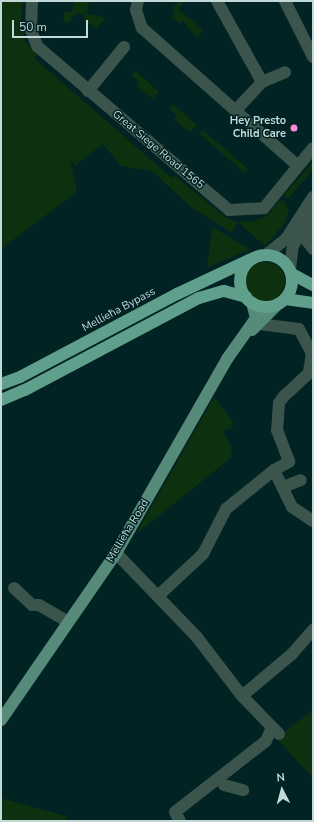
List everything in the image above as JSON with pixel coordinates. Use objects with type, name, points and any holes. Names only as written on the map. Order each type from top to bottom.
[{"type":"highway","points":[[249,300],[241,287],[240,277],[250,260],[266,255],[277,256],[291,272],[313,285]]},
{"type":"highway","name":"Mellieħa Bypass","points":[[1,384],[20,377],[177,294],[250,260]]},
{"type":"highway","points":[[282,302],[293,284],[291,272]]},
{"type":"highway","points":[[1,400],[25,390],[199,298],[224,292],[269,307],[282,302],[313,303]]},
{"type":"main road","name":"Mellieħa Road","points":[[1,720],[67,621],[116,553],[227,359],[245,336],[256,318],[249,300]]},
{"type":"main road","name":"Mellieħa Road","points":[[245,336],[282,302]]},
{"type":"street","name":"Great Siege Road 1565","points":[[32,1],[31,30],[37,46],[229,210],[264,208],[313,148]]},
{"type":"street","points":[[138,1],[136,10],[142,28],[298,166]]},
{"type":"street","points":[[216,1],[262,82]]},
{"type":"street","points":[[285,1],[313,57]]},
{"type":"street","points":[[88,91],[124,48]]},
{"type":"street","points":[[236,110],[262,82],[285,72]]},
{"type":"street","points":[[266,255],[286,239],[313,197]]},
{"type":"street","points":[[291,272],[293,246],[313,212]]},
{"type":"street","points":[[313,232],[307,241],[313,249]]},
{"type":"street","points":[[159,595],[203,554],[226,509],[274,470],[289,462],[277,430],[279,403],[284,396],[309,373],[312,353],[299,329],[259,324]]},
{"type":"street","points":[[274,470],[292,507],[308,522]]},
{"type":"street","points":[[283,487],[301,480]]},
{"type":"street","points":[[116,553],[159,595],[196,636],[242,696],[275,730],[224,786],[175,812],[180,821]]},
{"type":"street","points":[[14,588],[32,604],[39,605],[67,621]]},
{"type":"street","points":[[242,696],[292,654],[313,630]]},
{"type":"street","points":[[224,786],[243,790]]},
{"type":"green space","points":[[1,1],[23,1],[21,20],[25,41],[37,55],[34,58],[172,178],[175,176],[225,217],[237,222],[254,221],[267,216],[280,200],[285,202],[289,211],[284,224],[265,246],[238,222],[232,233],[192,208],[152,171],[121,166],[103,144],[76,165],[70,161],[77,192],[1,249]]},
{"type":"green space","points":[[74,1],[89,1],[87,14],[105,17],[96,29],[83,18],[86,14],[77,13],[67,24],[63,20],[65,11],[72,12]]},
{"type":"green space","points":[[179,1],[183,3],[178,9],[203,30],[197,38],[183,21],[180,24],[172,17],[175,13],[172,9]]},
{"type":"green space","points":[[136,71],[159,92],[153,99],[136,86],[139,82],[132,75]]},
{"type":"green space","points":[[173,104],[197,125],[190,132],[174,119],[177,115],[170,109]]},
{"type":"green space","points":[[203,130],[248,169],[245,173],[200,134]]},
{"type":"green space","points":[[313,162],[313,169],[288,199],[283,196]]},
{"type":"green space","points":[[212,227],[250,249],[207,268]]},
{"type":"green space","points":[[265,262],[273,264],[279,268],[283,274],[285,282],[283,290],[279,296],[273,300],[265,302],[257,300],[251,296],[247,290],[245,282],[247,274],[251,268],[257,264]]},
{"type":"green space","points":[[214,397],[233,421],[232,428],[223,431],[231,446],[232,457],[136,534]]},
{"type":"green space","points":[[313,710],[313,778],[276,738]]},
{"type":"green space","points":[[1,798],[66,816],[68,821],[1,821]]},
{"type":"place","name":"Hey Presto Child Care","points":[[294,128]]}]
